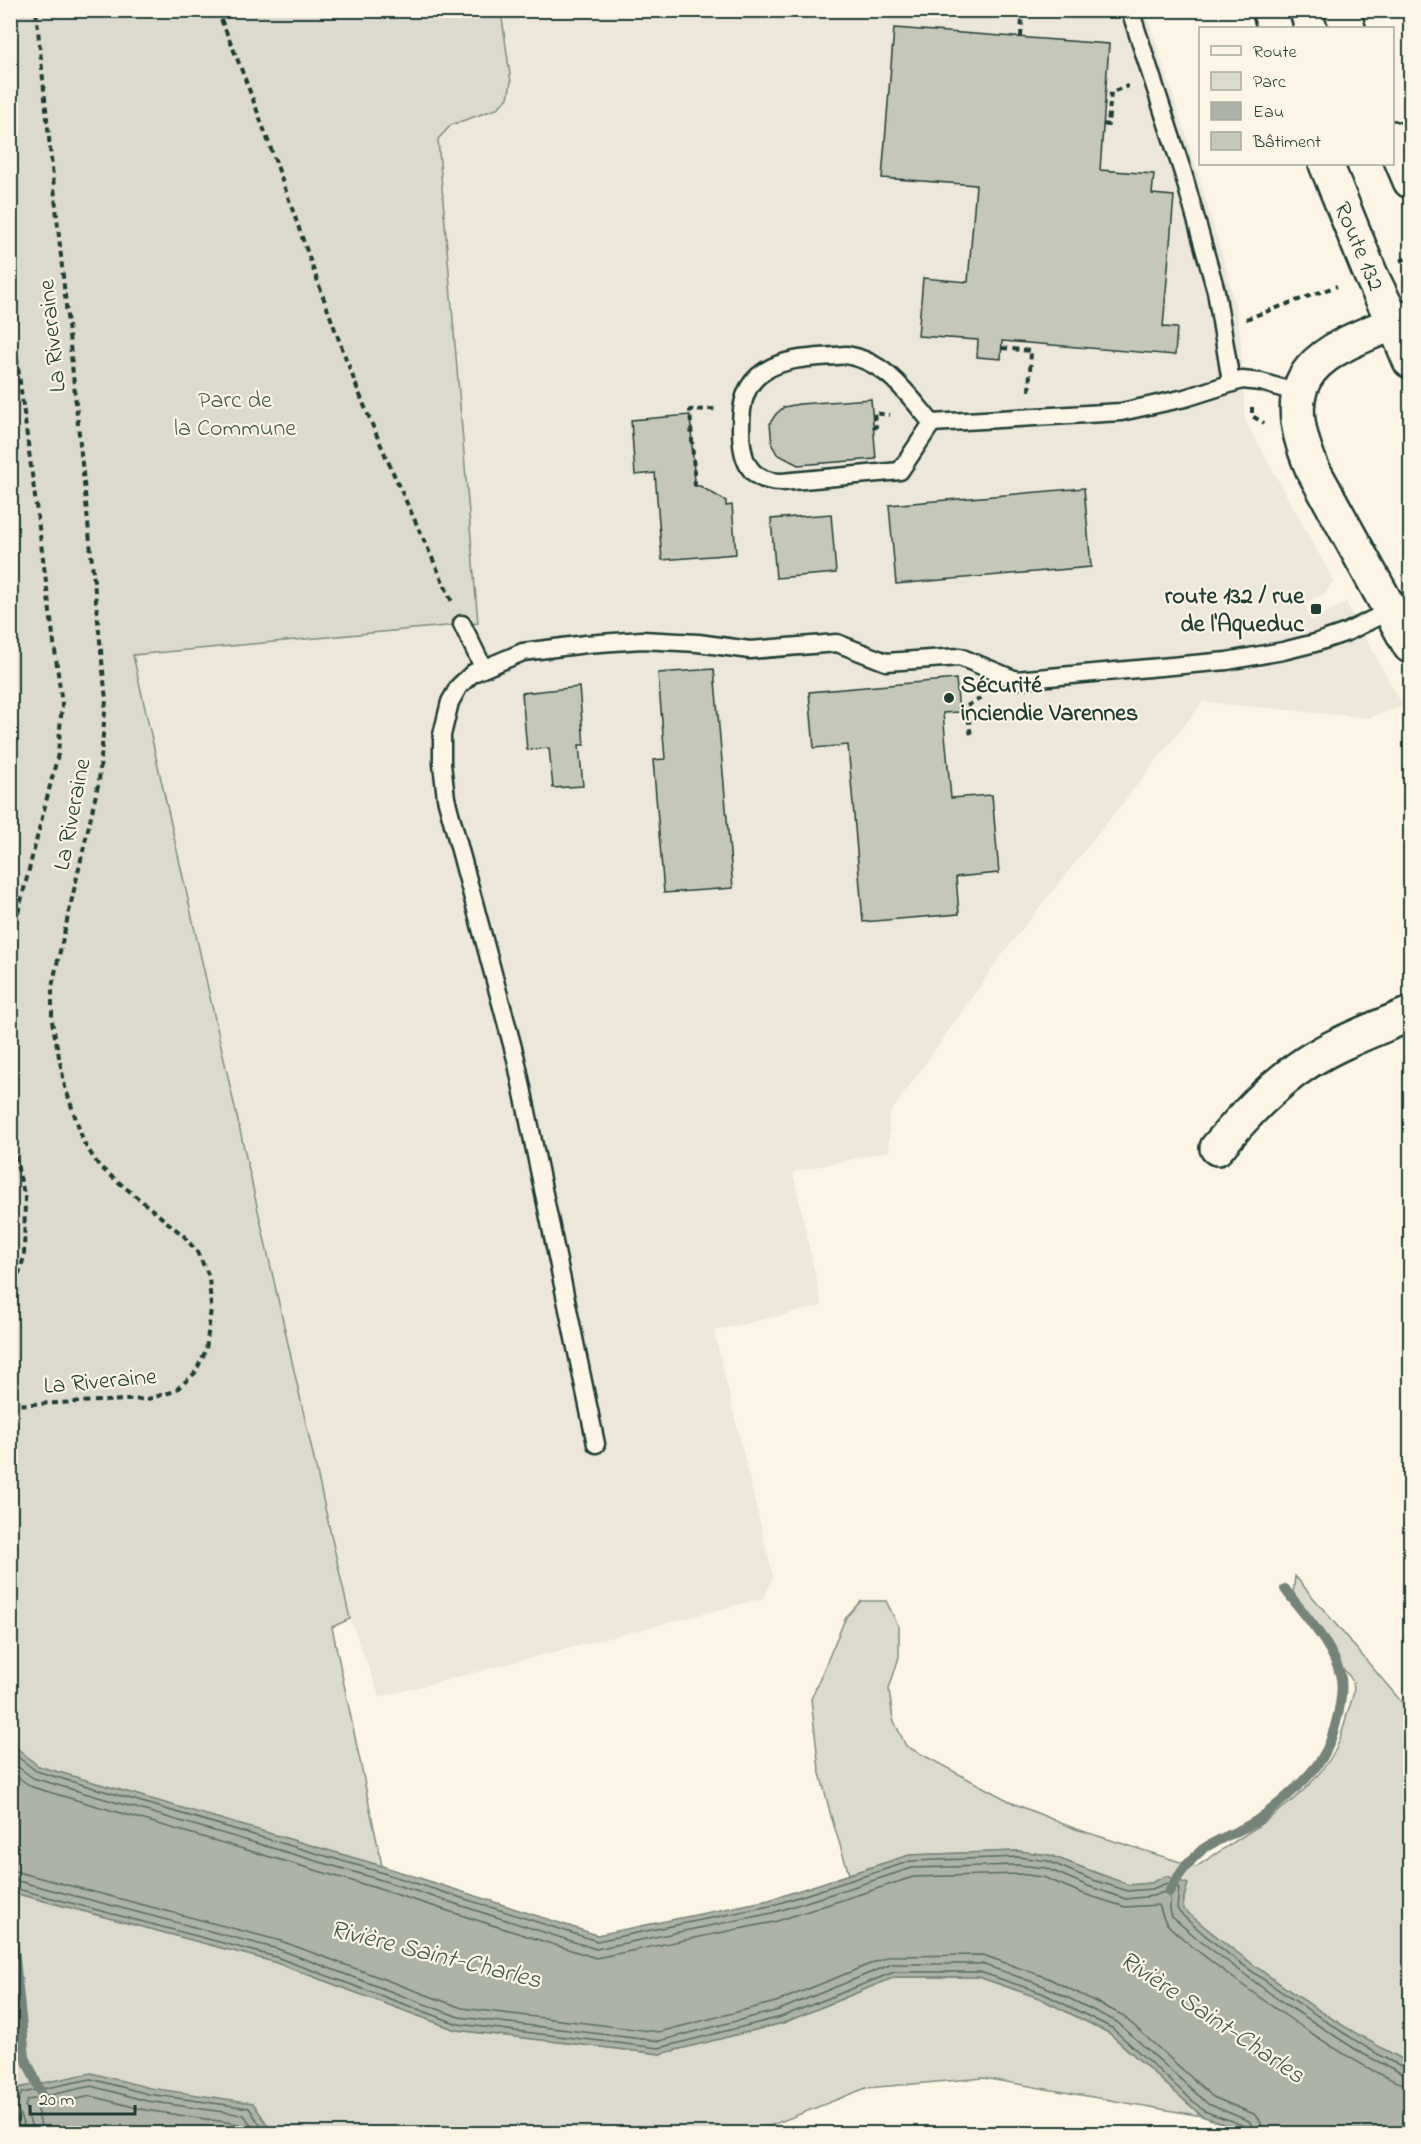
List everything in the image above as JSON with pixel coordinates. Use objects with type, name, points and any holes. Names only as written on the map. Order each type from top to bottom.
[{"type":"main road","points":[[1269,10],[1275,27]]},
{"type":"main road","points":[[1341,10],[1348,27]]},
{"type":"main road","points":[[1394,143],[1410,181]]},
{"type":"main road","name":"Route 132","points":[[1326,165],[1370,273],[1402,320],[1410,361]]},
{"type":"main road","points":[[1402,320],[1328,353],[1306,374],[1298,393],[1296,420],[1307,458],[1410,646]]},
{"type":"main road","points":[[1217,1148],[1248,1112],[1294,1071],[1327,1052],[1410,1014]]},
{"type":"lane","points":[[1130,10],[1183,173],[1216,291],[1231,382]]},
{"type":"lane","points":[[859,357],[883,369],[932,423],[900,471],[773,482],[765,480],[750,469],[745,462],[741,445],[742,405],[749,386],[754,379],[770,367],[788,361],[859,357]]},
{"type":"lane","points":[[932,423],[1120,412],[1185,398],[1231,382],[1251,380],[1298,393]]},
{"type":"lane","points":[[596,1444],[516,1059],[446,798],[442,765],[442,735],[450,702],[459,686],[483,667],[523,652],[642,640],[698,643],[750,650],[837,643],[886,662],[960,657],[1016,680],[1227,661],[1282,651],[1347,632],[1391,610]]},
{"type":"lane","points":[[462,624],[483,667]]},
{"type":"path","name":"La Riveraine","points":[[10,1404],[148,1399],[175,1390],[195,1373],[206,1350],[211,1308],[209,1276],[197,1252],[184,1236],[99,1166],[84,1143],[65,1087],[52,1021],[52,986],[99,781],[106,700],[36,10]]},
{"type":"path","points":[[217,10],[263,128],[349,367],[462,624]]},
{"type":"path","points":[[1021,37],[1022,17],[1040,10]]},
{"type":"path","points":[[1103,124],[1108,125],[1111,92],[1118,91]]},
{"type":"path","points":[[1246,319],[1315,294]]},
{"type":"path","points":[[10,306],[62,704],[58,754],[10,945]]},
{"type":"path","points":[[1002,348],[1030,351],[1028,380]]},
{"type":"path","points":[[695,486],[690,410],[715,409]]},
{"type":"path","points":[[873,428],[876,427],[874,413],[878,413]]},
{"type":"path","points":[[958,706],[967,706],[971,737]]},
{"type":"path","points":[[10,1135],[25,1198],[24,1257],[10,1303]]},
{"type":"shaded area","points":[[1145,10],[1191,150],[1228,275],[1240,330],[1245,420],[1334,581],[1325,593],[1304,604],[1312,621],[1346,602],[1403,706],[1368,718],[1203,702],[1001,956],[889,1115],[889,1151],[793,1172],[822,1306],[714,1331],[773,1577],[764,1598],[380,1697],[350,1619],[133,654],[462,624],[438,139],[451,125],[478,116],[511,82],[501,11]]},
{"type":"green space","name":"Parc de la Commune","points":[[10,11],[501,11],[511,82],[508,98],[496,109],[451,125],[438,139],[478,623],[133,655],[350,1619],[332,1627],[382,1866],[37,1766],[11,1743]]},
{"type":"green space","points":[[1295,1576],[1410,1712],[1410,2063],[1350,2030],[1264,1973],[1183,1909],[1187,1884],[1166,1876],[1151,1883],[1129,1885],[1049,1855],[1018,1851],[910,1855],[849,1874],[819,1769],[811,1699],[846,1617],[861,1601],[886,1601],[899,1627],[899,1657],[889,1689],[893,1719],[906,1746],[1015,1804],[1076,1829],[1196,1867],[1273,1816],[1291,1801],[1323,1768],[1336,1749],[1353,1694],[1353,1684],[1293,1596]]},
{"type":"green space","points":[[10,1892],[274,1962],[456,2030],[660,2054],[783,2023],[895,1977],[979,1977],[1039,1998],[1109,2033],[1202,2116],[983,2078],[866,2088],[752,2133],[11,2133]]},
{"type":"water","name":"Rivière Saint-Charles","points":[[11,1743],[38,1766],[382,1866],[597,1935],[769,1900],[909,1855],[1018,1851],[1049,1855],[1129,1885],[1151,1883],[1166,1876],[1188,1884],[1183,1909],[1264,1973],[1350,2030],[1410,2063],[1410,2133],[1247,2133],[1202,2116],[1109,2033],[1039,1998],[979,1977],[895,1977],[783,2023],[660,2054],[456,2030],[274,1962],[11,1892]]},
{"type":"water","points":[[91,2073],[150,2088],[253,2103],[273,2133],[21,2133],[11,2105],[18,2088]]},
{"type":"building","points":[[894,28],[1109,44],[1100,170],[1154,174],[1152,194],[1174,196],[1163,327],[1177,328],[1175,355],[1002,341],[1001,359],[977,357],[978,340],[918,336],[923,278],[968,282],[976,185],[882,178]]},
{"type":"building","points":[[871,399],[876,459],[798,465],[777,454],[772,445],[770,423],[784,407]]},
{"type":"building","points":[[690,415],[695,486],[700,486],[726,501],[726,506],[732,505],[736,554],[662,560],[655,473],[635,475],[631,420]]},
{"type":"building","points":[[1084,488],[1091,567],[896,584],[889,505]]},
{"type":"building","points":[[831,514],[836,573],[776,578],[771,519]]},
{"type":"building","points":[[714,669],[733,888],[664,893],[653,760],[665,759],[658,673]]},
{"type":"building","points":[[956,679],[959,712],[943,713],[951,798],[992,795],[999,873],[956,877],[959,914],[863,922],[848,745],[814,748],[809,692]]},
{"type":"building","points":[[579,687],[584,745],[579,745],[583,786],[553,788],[549,748],[527,750],[522,693]]},
{"type":"waterway","points":[[1169,1892],[1184,1869],[1203,1849],[1256,1821],[1292,1792],[1322,1758],[1330,1741],[1340,1705],[1340,1674],[1324,1640],[1285,1589]]},
{"type":"waterway","points":[[10,1909],[25,2057],[42,2095]]},
{"type":"place","name":"route 132 / rue de l'Aqueduc","points":[[1316,609]]},
{"type":"place","name":"Sécurité inciendie Varennes","points":[[949,698]]}]
